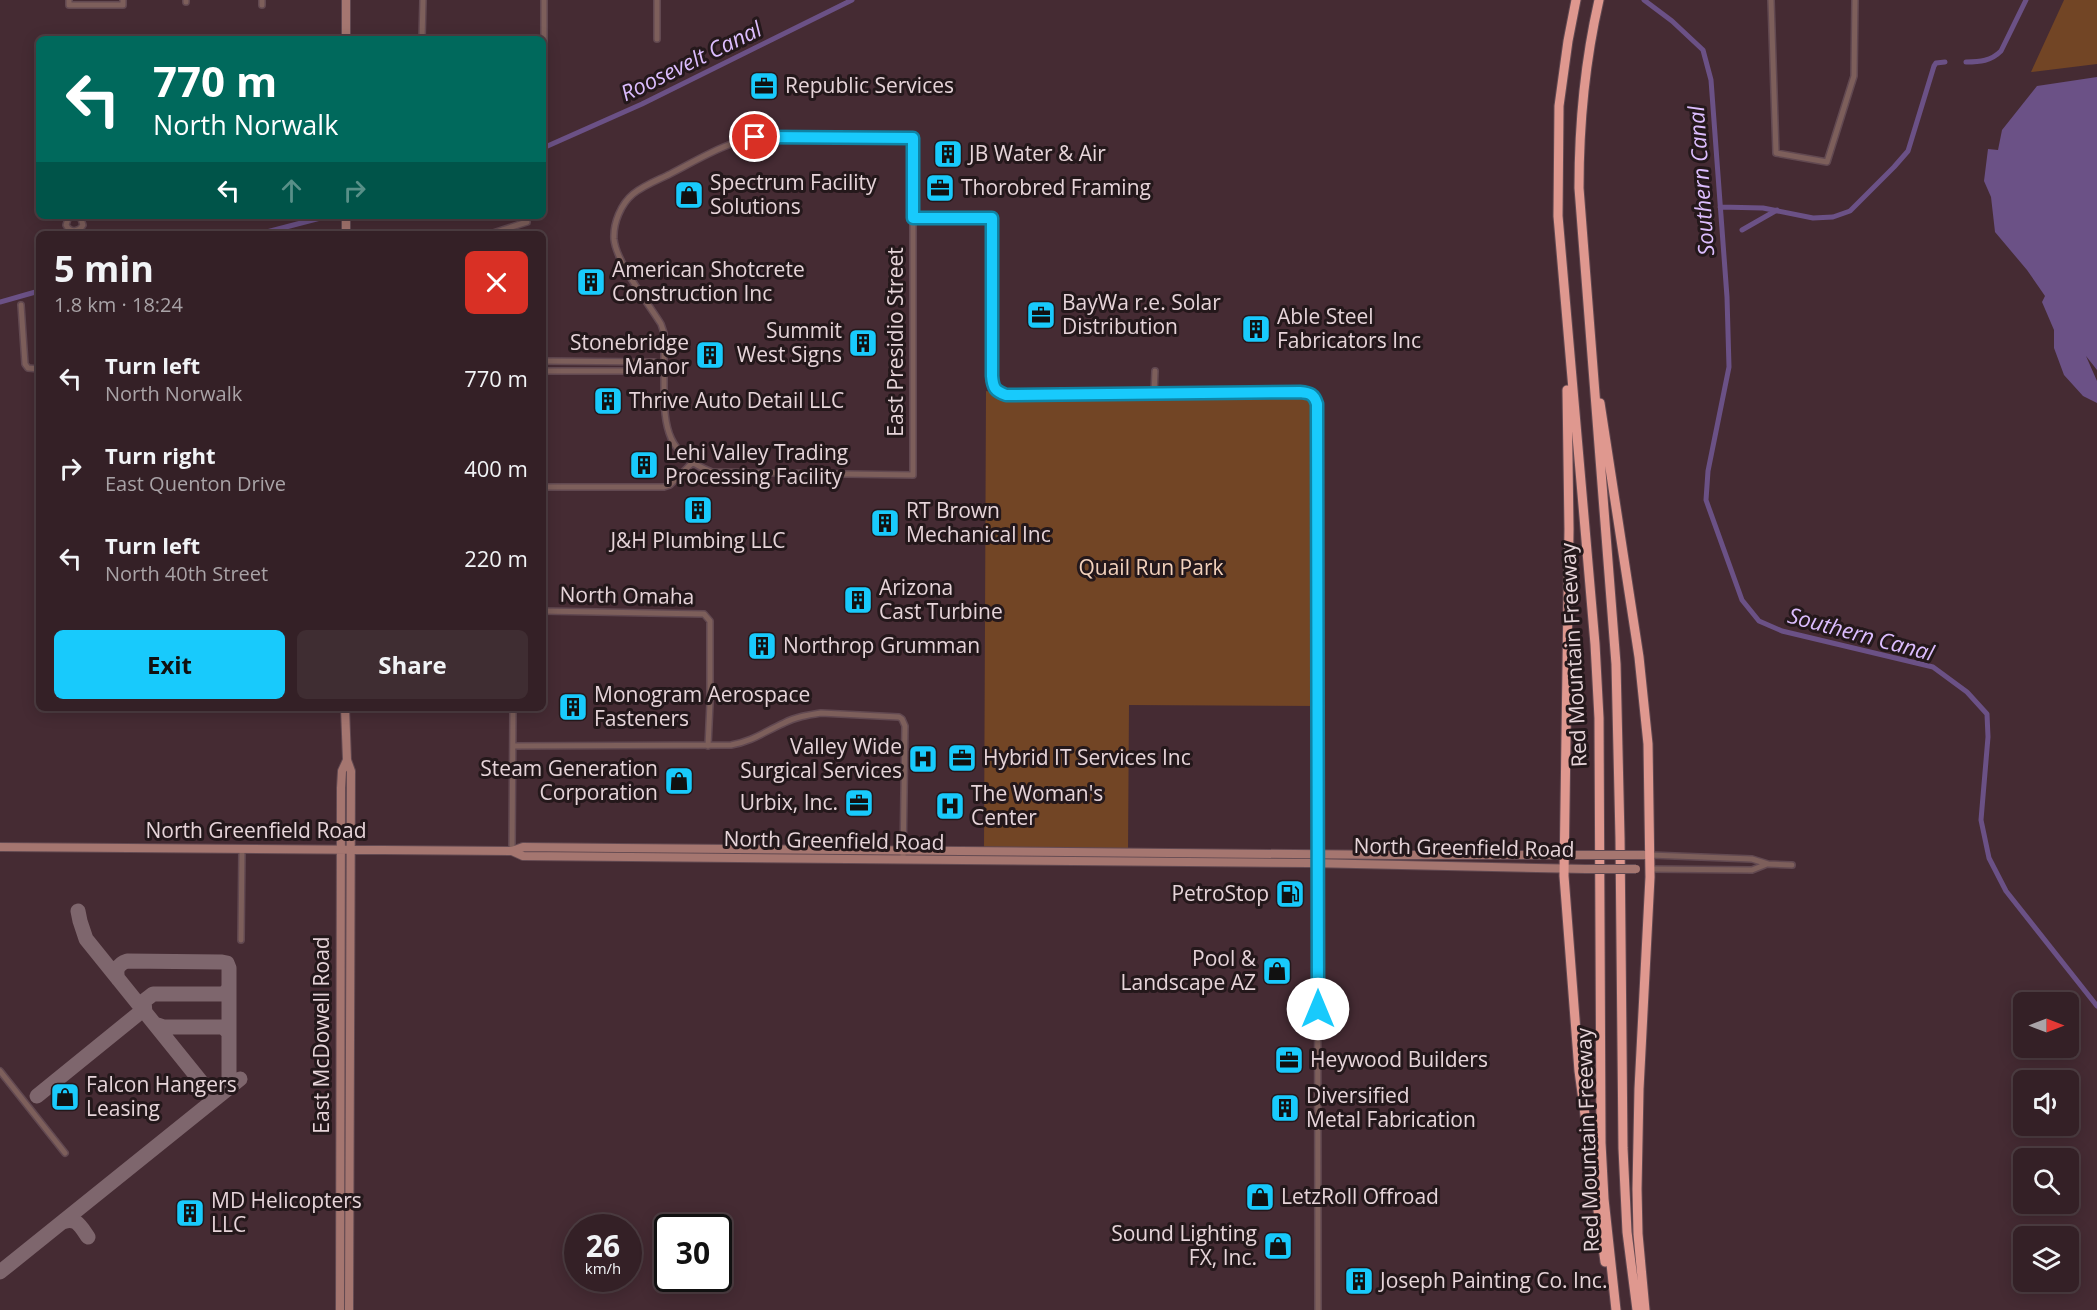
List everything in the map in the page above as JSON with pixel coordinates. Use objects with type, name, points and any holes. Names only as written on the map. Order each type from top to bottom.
[{"type":"highway","name":"Red Mountain Freeway","points":[[1576,0],[1568,40],[1560,106],[1557,206],[1595,644],[1598,708],[1601,1143],[1604,1199],[1616,1310]]},
{"type":"highway","name":"Red Mountain Freeway","points":[[1599,0],[1585,84],[1579,167],[1580,218],[1616,664],[1623,1148],[1627,1232],[1637,1310]]},
{"type":"highway","points":[[1595,23],[1604,0]]},
{"type":"highway","points":[[1562,274],[1569,460],[1564,869],[1579,1071],[1604,1258],[1612,1280]]},
{"type":"highway","points":[[1592,372],[1602,414],[1644,690],[1649,766],[1650,869],[1637,1168],[1638,1234],[1645,1310]]},
{"type":"main road","points":[[346,0],[346,36]]},
{"type":"main road","name":"East McDowell Road","points":[[345,711],[347,760],[351,771],[349,1310]]},
{"type":"main road","name":"East McDowell Road","points":[[340,1310],[341,849],[342,771],[347,760]]},
{"type":"main road","name":"North Greenfield Road","points":[[0,847],[512,851],[523,847],[1477,856],[1650,855]]},
{"type":"main road","points":[[703,857],[748,853],[754,849]]},
{"type":"main road","name":"North Greenfield Road","points":[[512,851],[523,856],[1318,863],[1650,869]]},
{"type":"main road","points":[[340,1093],[350,1093]]},
{"type":"street","points":[[69,0],[69,4],[123,5],[123,0]]},
{"type":"street","points":[[422,36],[423,0]]},
{"type":"street","points":[[544,0],[544,36]]},
{"type":"street","points":[[657,0],[657,39]]},
{"type":"street","points":[[1771,0],[1776,153],[1827,162],[1854,76],[1856,0]]},
{"type":"street","name":"East Presidio Street","points":[[664,366],[664,333],[661,324],[616,250],[615,228],[627,200],[641,189],[741,140],[768,136],[913,138],[913,475],[723,473],[712,472],[692,463]]},
{"type":"street","points":[[913,218],[992,218],[992,376],[993,387],[997,392],[1006,395],[1300,392],[1310,393],[1315,398],[1317,404],[1318,1310]]},
{"type":"street","points":[[68,219],[66,225],[75,231],[83,225],[81,219]]},
{"type":"street","points":[[499,231],[527,222]]},
{"type":"street","points":[[21,305],[25,364],[28,368],[36,369]]},
{"type":"street","points":[[546,361],[654,362],[664,366]]},
{"type":"street","points":[[588,362],[588,371]]},
{"type":"street","points":[[546,371],[652,371],[664,366]]},
{"type":"street","points":[[546,487],[664,487],[670,485],[692,463],[674,444],[665,424],[664,366]]},
{"type":"street","points":[[1154,394],[1155,371]]},
{"type":"street","name":"North Omaha","points":[[546,611],[704,614],[708,618],[710,704],[708,746]]},
{"type":"street","points":[[512,851],[513,711]]},
{"type":"street","points":[[513,746],[708,746],[746,742],[799,717],[821,713],[899,717],[905,726],[903,860]]},
{"type":"street","points":[[241,940],[242,848]]},
{"type":"street","name":"North Greenfield Road","points":[[1650,855],[1752,859],[1768,864],[1792,865]]},
{"type":"street","name":"North Greenfield Road","points":[[1650,869],[1752,870],[1768,864]]},
{"type":"street","points":[[0,1071],[65,1153]]},
{"type":"green space","points":[[2064,0],[2097,0],[2097,64],[2031,72]]},
{"type":"green space","name":"Quail Run Park","points":[[986,391],[1006,395],[1300,392],[1315,398],[1318,706],[1129,705],[1128,853],[984,851]]},
{"type":"shaded area","points":[[2097,77],[2097,370],[2086,356],[2097,381],[2097,403],[2083,396],[2064,375],[2054,348],[2054,330],[2042,302],[2045,296],[2027,270],[1995,232],[1991,197],[1984,181],[1988,149],[1998,150],[2002,130],[2037,86]]},
{"type":"waterway","name":"Roosevelt Canal","points":[[546,147],[642,104],[852,0]]},
{"type":"waterway","name":"Southern Canal","points":[[1644,0],[1672,21],[1703,50],[1711,80],[1727,297],[1729,367],[1708,471],[1706,500],[1742,600],[1759,621],[1782,631],[1933,667],[1967,692],[1987,714],[1988,737],[1981,820],[1989,858],[2006,891],[2097,1006]]},
{"type":"waterway","points":[[1966,62],[1985,60],[2001,51],[2026,0]]},
{"type":"waterway","points":[[1720,207],[1763,208],[1813,218],[1833,217],[1850,211],[1908,151],[1934,66],[1936,63],[1945,62]]},
{"type":"waterway","points":[[1742,230],[1777,210]]},
{"type":"waterway","name":"Roosevelt Canal","points":[[270,231],[316,219]]},
{"type":"waterway","name":"Roosevelt Canal","points":[[0,302],[36,292]]},
{"type":"taxiway","points":[[78,911],[86,939],[215,1099]]},
{"type":"taxiway","points":[[118,979],[118,968],[127,961],[227,963],[229,968],[229,1082],[225,1091]]},
{"type":"taxiway","points":[[145,1013],[144,1001],[153,994],[224,994],[229,988]]},
{"type":"taxiway","points":[[37,1096],[143,1010]]},
{"type":"taxiway","points":[[155,1024],[164,1027],[223,1027],[229,1033]]},
{"type":"taxiway","points":[[0,1272],[240,1079]]},
{"type":"taxiway","points":[[63,1222],[75,1221],[88,1237]]},
{"type":"place","name":"Republic Services","points":[[764,86]]},
{"type":"place","name":"JB Water & Air","points":[[948,154]]},
{"type":"place","name":"Thorobred Framing","points":[[940,188]]},
{"type":"place","name":"Spectrum Facility Solutions","points":[[689,195]]},
{"type":"place","name":"American Shotcrete Construction Inc","points":[[591,282]]},
{"type":"place","name":"BayWa r.e. Solar Distribution","points":[[1041,315]]},
{"type":"place","name":"Able Steel Fabricators Inc","points":[[1256,329]]},
{"type":"place","name":"Summit West Signs","points":[[863,343]]},
{"type":"place","name":"Stonebridge Manor","points":[[710,355]]},
{"type":"place","name":"Thrive Auto Detail LLC","points":[[608,401]]},
{"type":"place","name":"Lehi Valley Trading Processing Facility","points":[[644,465]]},
{"type":"place","name":"J&H Plumbing LLC","points":[[698,510]]},
{"type":"place","name":"RT Brown Mechanical Inc","points":[[885,523]]},
{"type":"place","name":"Arizona Cast Turbine","points":[[858,600]]},
{"type":"place","name":"Northrop Grumman","points":[[762,646]]},
{"type":"place","name":"Monogram Aerospace Fasteners","points":[[573,707]]},
{"type":"place","name":"Hybrid IT Services Inc","points":[[962,758]]},
{"type":"place","name":"Valley Wide Surgical Services","points":[[923,759]]},
{"type":"place","name":"Steam Generation Corporation","points":[[679,781]]},
{"type":"place","name":"Urbix, Inc.","points":[[859,803]]},
{"type":"place","name":"The Woman's Center","points":[[950,806]]},
{"type":"place","name":"PetroStop","points":[[1290,894]]},
{"type":"place","name":"Pool & Landscape AZ","points":[[1277,971]]},
{"type":"place","name":"Heywood Builders","points":[[1289,1060]]},
{"type":"place","name":"Falcon Hangers Leasing","points":[[65,1097]]},
{"type":"place","name":"Diversified Metal Fabrication","points":[[1285,1108]]},
{"type":"place","name":"LetzRoll Offroad","points":[[1260,1197]]},
{"type":"place","name":"MD Helicopters LLC","points":[[190,1213]]},
{"type":"place","name":"Sound Lighting FX, Inc.","points":[[1278,1246]]},
{"type":"place","name":"Joseph Painting Co. Inc.","points":[[1359,1281]]},
{"type":"route","points":[[755,137],[913,138],[913,218],[992,218],[992,376],[993,387],[997,392],[1006,395],[1300,392],[1310,393],[1315,398],[1317,404],[1318,1009]]}]
